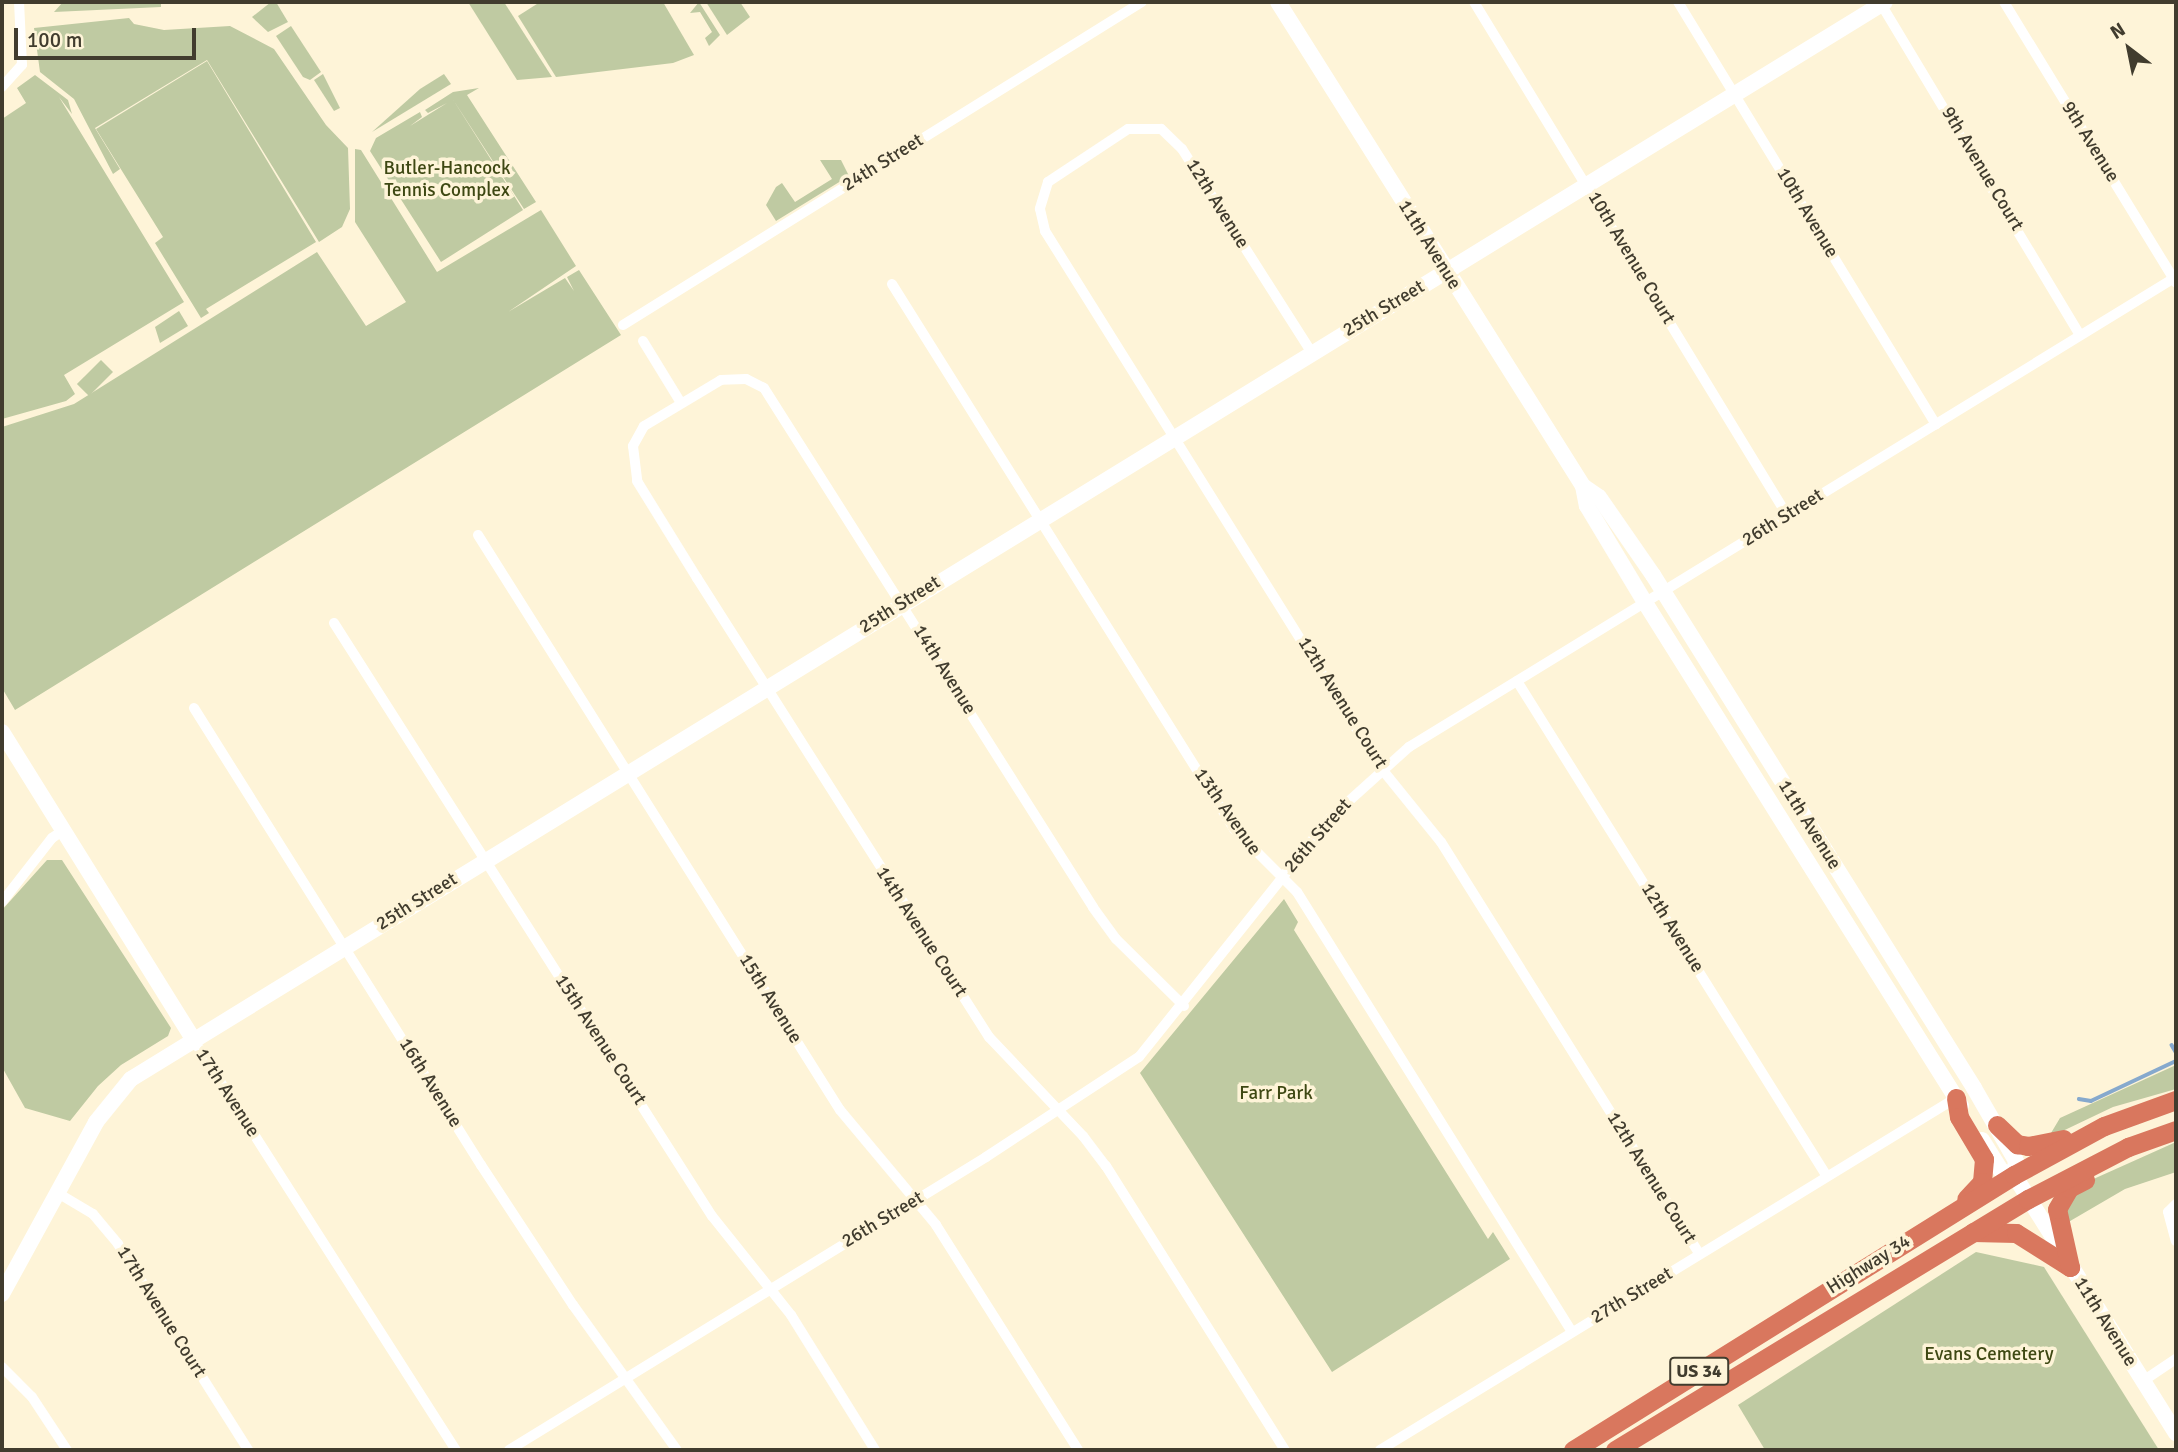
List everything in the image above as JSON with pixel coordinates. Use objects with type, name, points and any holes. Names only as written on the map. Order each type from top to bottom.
[{"type":"highway","points":[[1948,1215],[1976,1190],[1984,1173],[1984,1159],[1959,1117],[1956,1098]]},
{"type":"highway","name":"Highway 34","points":[[1573,1450],[2014,1175],[2104,1126],[2176,1100]]},
{"type":"highway","points":[[1997,1125],[2017,1144],[2028,1146],[2104,1126]]},
{"type":"highway","points":[[2070,1267],[2057,1218],[2062,1198],[2070,1188],[2174,1130]]},
{"type":"highway","name":"Highway 34","points":[[1615,1450],[2028,1199],[2116,1153],[2174,1130]]},
{"type":"highway","points":[[1972,1232],[2016,1233],[2070,1267]]},
{"type":"street","points":[[2,87],[22,65],[19,2]]},
{"type":"street","name":"24th Street","points":[[623,324],[1142,2]]},
{"type":"street","name":"11th Avenue","points":[[1278,2],[1445,271],[1583,486],[1587,506],[1644,601],[2001,1171],[2014,1175]]},
{"type":"street","name":"10th Avenue Court","points":[[1474,2],[1787,515]]},
{"type":"street","name":"10th Avenue","points":[[1678,2],[1936,425]]},
{"type":"street","name":"9th Avenue","points":[[2004,2],[2175,280]]},
{"type":"street","name":"25th Street","points":[[2,1294],[56,1192],[120,1088],[484,860],[1883,3]]},
{"type":"street","name":"9th Avenue Court","points":[[1883,3],[2080,335]]},
{"type":"street","name":"12th Avenue","points":[[1087,153],[1135,127],[1161,129],[1172,137],[1312,353]]},
{"type":"street","name":"12th Avenue Court","points":[[1087,153],[1048,182],[1040,201],[1041,217],[1381,768],[1441,842],[1699,1254]]},
{"type":"street","name":"26th Street","points":[[509,1450],[1060,1111],[1139,1057],[1184,1006],[1329,819],[1381,768],[1644,601],[2175,280]]},
{"type":"street","name":"13th Avenue","points":[[892,284],[1234,829],[1297,892],[1572,1332]]},
{"type":"street","points":[[643,341],[681,403]]},
{"type":"street","name":"14th Avenue","points":[[681,403],[731,377],[764,388],[1093,907],[1116,939],[1184,1006]]},
{"type":"street","name":"14th Avenue Court","points":[[681,403],[644,426],[633,446],[632,466],[637,481],[989,1037],[1060,1111],[1106,1166],[1285,1450]]},
{"type":"street","name":"11th Avenue","points":[[1583,486],[1599,496],[1663,590],[1997,1125],[2016,1161],[2014,1175],[2176,1433]]},
{"type":"street","name":"15th Avenue","points":[[478,535],[840,1110],[916,1200],[1079,1450]]},
{"type":"street","name":"15th Avenue Court","points":[[334,623],[712,1216],[771,1288],[875,1450]]},
{"type":"street","name":"12th Avenue","points":[[1517,681],[1826,1175]]},
{"type":"street","name":"16th Avenue","points":[[194,708],[565,1294],[628,1376],[677,1450]]},
{"type":"street","name":"17th Avenue","points":[[2,733],[193,1040],[456,1450]]},
{"type":"street","points":[[2,902],[52,838],[64,830]]},
{"type":"street","name":"27th Street","points":[[1380,1450],[1956,1098]]},
{"type":"street","name":"17th Avenue Court","points":[[56,1192],[93,1214],[118,1244],[248,1450]]},
{"type":"street","points":[[2176,1204],[2168,1212],[2176,1241]]},
{"type":"street","points":[[2143,1381],[2176,1359]]},
{"type":"street","points":[[2,1367],[32,1397],[67,1450]]},
{"type":"green space","points":[[63,2],[161,2],[161,7],[54,12]]},
{"type":"green space","points":[[271,2],[276,2],[288,22],[268,32],[252,17]]},
{"type":"green space","points":[[468,2],[504,2],[552,77],[517,80]]},
{"type":"green space","points":[[540,2],[663,2],[694,55],[673,63],[556,77],[518,16]]},
{"type":"green space","points":[[699,2],[720,35],[709,46],[705,38],[712,32],[700,12],[690,13]]},
{"type":"green space","points":[[706,2],[740,2],[750,17],[727,35]]},
{"type":"green space","points":[[129,18],[134,24],[164,30],[230,26],[274,49],[326,125],[348,148],[350,209],[342,227],[319,242],[207,60],[95,128],[120,169],[113,174],[74,99],[40,72],[34,28]]},
{"type":"green space","points":[[291,26],[321,72],[310,80],[303,77],[276,36]]},
{"type":"green space","points":[[207,61],[316,242],[206,309],[209,313],[201,318],[155,243],[163,237],[96,129]]},
{"type":"green space","points":[[323,74],[340,108],[334,111],[314,80]]},
{"type":"green space","points":[[444,74],[451,84],[372,132],[420,89]]},
{"type":"green space","points":[[35,75],[68,100],[72,114],[59,97],[184,302],[64,375],[75,394],[66,401],[2,419],[2,119],[26,103],[17,88]]},
{"type":"green space","name":"Butler-Hancock Tennis Complex","points":[[479,88],[467,95],[536,202],[524,209],[452,98],[523,210],[441,262],[370,151],[376,138],[420,112],[422,117],[410,126],[447,103],[428,113],[425,110],[453,92]]},
{"type":"green space","points":[[355,149],[361,150],[437,272],[541,210],[576,266],[508,312],[565,278],[574,291],[567,277],[579,270],[621,335],[15,710],[2,688],[2,427],[74,404],[317,252],[366,326],[406,302],[355,222]]},
{"type":"green space","points":[[820,160],[841,160],[849,176],[776,221],[766,205],[776,187],[782,183],[795,202],[832,179]]},
{"type":"green space","points":[[179,311],[188,326],[160,343],[155,327]]},
{"type":"green space","points":[[101,360],[113,372],[89,396],[77,384]]},
{"type":"green space","points":[[47,860],[62,860],[171,1028],[168,1036],[121,1065],[98,1086],[70,1121],[25,1108],[2,1067],[2,910]]},
{"type":"green space","name":"Farr Park","points":[[1284,899],[1298,922],[1294,930],[1488,1239],[1493,1232],[1510,1259],[1332,1372],[1140,1073]]},
{"type":"green space","points":[[2176,1065],[2176,1089],[2113,1107],[2048,1138],[2060,1118]]},
{"type":"green space","points":[[2176,1142],[2176,1172],[2125,1189],[2065,1224],[2067,1201],[2089,1181]]},
{"type":"green space","name":"Evans Cemetery","points":[[1976,1252],[2044,1267],[2159,1450],[1765,1450],[1738,1405]]},
{"type":"waterway","points":[[2172,1045],[2176,1052]]},
{"type":"waterway","points":[[2079,1099],[2091,1101],[2176,1061]]}]
